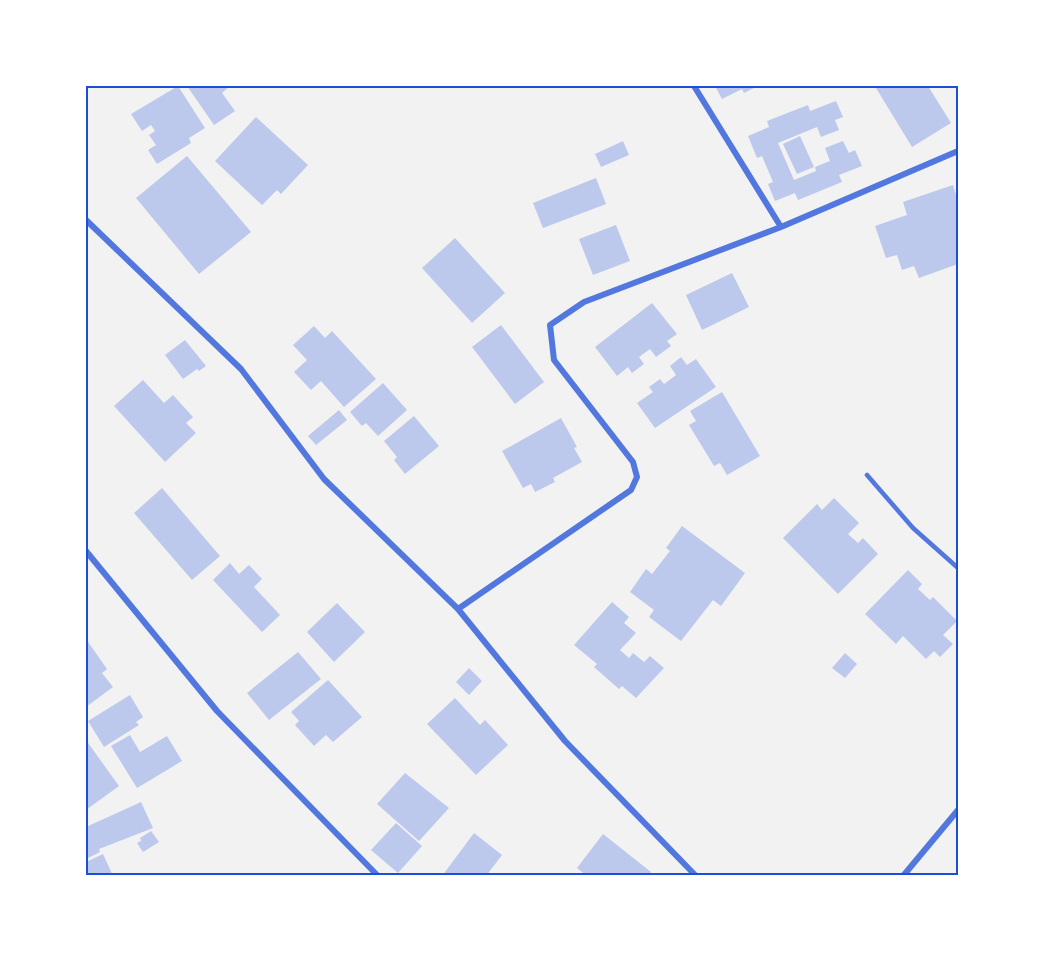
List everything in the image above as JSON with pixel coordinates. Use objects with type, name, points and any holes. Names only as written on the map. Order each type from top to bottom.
[{"type":"street","points":[[694,86],[781,227]]},
{"type":"street","points":[[458,609],[631,490],[637,477],[633,462],[554,360],[550,325],[584,302],[781,227],[958,151]]},
{"type":"street","points":[[86,220],[241,369],[324,479],[458,609],[565,741],[696,876]]},
{"type":"street","points":[[86,552],[217,711],[378,876]]},
{"type":"street","points":[[903,876],[958,810]]},
{"type":"lane","points":[[867,475],[913,528],[958,568]]},
{"type":"building","points":[[178,86],[205,128],[189,138],[191,143],[157,164],[148,150],[156,145],[149,135],[155,131],[151,125],[142,131],[131,114]]},
{"type":"building","points":[[187,86],[230,86],[222,93],[235,111],[214,125]]},
{"type":"building","points":[[715,86],[758,86],[744,93],[742,89],[722,99]]},
{"type":"building","points":[[880,86],[928,86],[951,123],[912,147],[876,88]]},
{"type":"building","points":[[836,101],[843,117],[835,120],[839,130],[821,137],[817,127],[778,143],[794,180],[816,171],[815,167],[830,161],[825,148],[843,141],[849,153],[855,150],[862,166],[839,175],[842,182],[798,200],[795,193],[775,201],[768,184],[773,182],[762,156],[757,158],[748,136],[769,127],[767,121],[808,105],[810,111]]},
{"type":"building","points":[[256,117],[308,165],[281,194],[277,190],[262,205],[215,161]]},
{"type":"building","points":[[800,136],[814,167],[797,174],[783,144]]},
{"type":"building","points":[[623,141],[629,155],[601,167],[595,154]]},
{"type":"building","points":[[187,156],[251,232],[199,274],[136,198]]},
{"type":"building","points":[[596,178],[606,204],[543,228],[533,203]]},
{"type":"building","points":[[953,185],[958,202],[958,264],[919,278],[914,266],[902,270],[897,255],[886,258],[875,226],[907,215],[903,202]]},
{"type":"building","points":[[616,225],[630,261],[593,275],[579,239]]},
{"type":"building","points":[[455,238],[505,293],[472,323],[422,268]]},
{"type":"building","points":[[732,273],[749,307],[702,330],[686,295]]},
{"type":"building","points":[[652,303],[677,334],[667,341],[671,346],[656,357],[650,349],[639,357],[644,364],[632,373],[628,367],[617,376],[595,347]]},
{"type":"building","points":[[501,325],[544,382],[515,404],[472,347]]},
{"type":"building","points":[[314,326],[325,338],[332,331],[376,379],[344,407],[321,381],[311,390],[294,372],[307,360],[293,345]]},
{"type":"building","points":[[185,340],[206,366],[199,371],[197,369],[183,379],[165,355]]},
{"type":"building","points":[[681,357],[687,365],[696,359],[716,387],[655,428],[637,403],[653,392],[649,387],[660,379],[664,384],[676,375],[670,366]]},
{"type":"building","points":[[143,380],[164,403],[173,395],[193,417],[186,423],[196,433],[165,462],[114,406]]},
{"type":"building","points":[[383,383],[407,410],[378,436],[366,423],[362,426],[350,412]]},
{"type":"building","points":[[722,392],[760,456],[727,475],[720,463],[714,466],[689,425],[696,421],[690,411]]},
{"type":"building","points":[[339,410],[347,420],[316,445],[308,436]]},
{"type":"building","points":[[414,416],[439,446],[405,474],[394,460],[397,457],[384,441]]},
{"type":"building","points":[[561,418],[577,447],[574,448],[582,462],[553,478],[555,482],[535,492],[531,484],[523,488],[502,451]]},
{"type":"building","points":[[162,488],[220,556],[192,580],[134,513]]},
{"type":"building","points":[[834,498],[859,523],[848,534],[858,543],[863,538],[878,554],[838,594],[783,538],[817,504],[822,510]]},
{"type":"building","points":[[682,526],[745,573],[721,606],[713,600],[681,641],[649,617],[654,610],[630,592],[646,569],[652,574],[670,551],[666,548]]},
{"type":"building","points":[[230,563],[239,574],[249,565],[262,579],[254,587],[280,615],[262,632],[213,580]]},
{"type":"building","points":[[908,570],[922,584],[918,589],[930,600],[933,597],[957,621],[943,635],[953,644],[940,657],[934,651],[926,659],[903,636],[896,644],[865,614]]},
{"type":"building","points":[[612,602],[629,617],[624,623],[636,633],[620,650],[629,658],[633,653],[644,662],[650,656],[664,668],[636,698],[622,686],[619,689],[594,667],[597,664],[574,645]]},
{"type":"building","points":[[337,603],[365,632],[334,662],[307,632]]},
{"type":"building","points":[[86,639],[107,669],[102,673],[113,687],[86,707]]},
{"type":"building","points":[[298,652],[321,679],[269,720],[247,693]]},
{"type":"building","points":[[845,653],[857,664],[845,678],[832,668]]},
{"type":"building","points":[[469,668],[482,681],[469,695],[456,682]]},
{"type":"building","points":[[328,680],[362,717],[333,742],[326,735],[314,746],[295,725],[299,721],[291,712]]},
{"type":"building","points":[[130,695],[143,717],[136,722],[139,725],[104,747],[88,721]]},
{"type":"building","points":[[455,698],[480,725],[485,720],[508,745],[476,775],[427,724]]},
{"type":"building","points":[[130,735],[140,752],[167,736],[182,761],[137,788],[111,746]]},
{"type":"building","points":[[86,740],[119,786],[86,810]]},
{"type":"building","points":[[405,773],[449,808],[419,841],[377,804]]},
{"type":"building","points":[[141,802],[153,828],[99,849],[100,852],[86,859],[86,827]]},
{"type":"building","points":[[396,823],[422,846],[398,873],[371,850]]},
{"type":"building","points":[[151,831],[159,842],[143,852],[137,843],[141,841],[140,838]]},
{"type":"building","points":[[474,833],[502,855],[486,876],[442,876]]},
{"type":"building","points":[[603,834],[651,872],[648,876],[587,876],[577,868]]},
{"type":"building","points":[[103,854],[113,876],[88,876],[86,862]]}]
